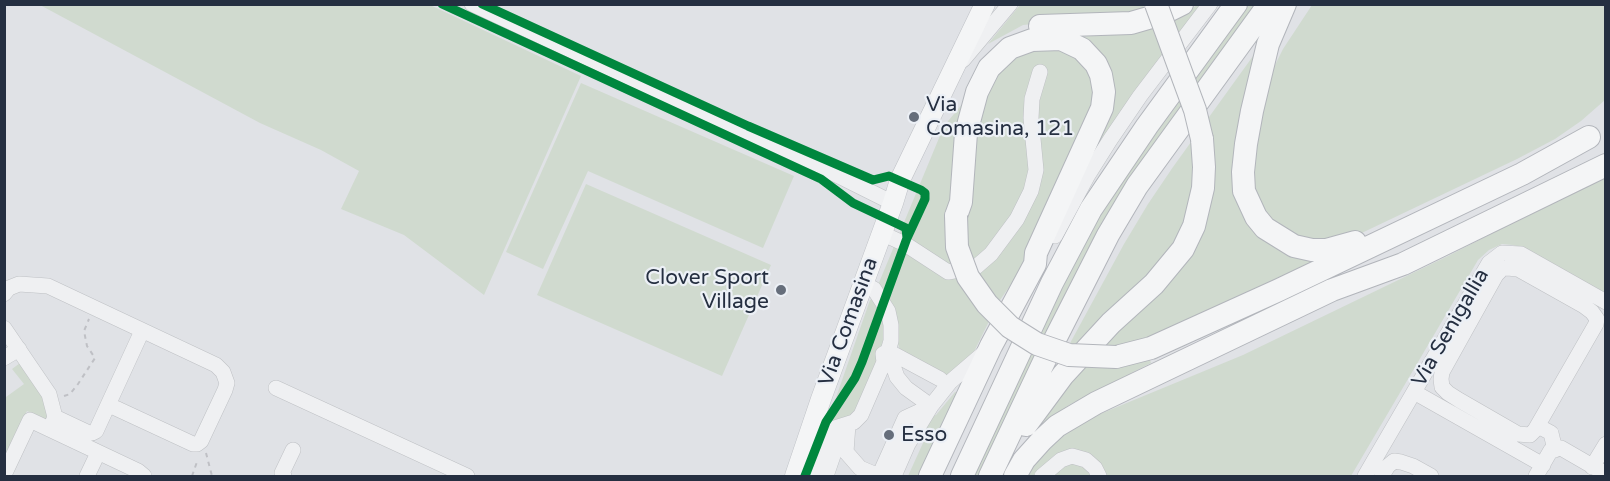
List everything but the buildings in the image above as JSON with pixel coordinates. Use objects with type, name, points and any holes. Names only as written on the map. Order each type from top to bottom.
[{"type":"highway","points":[[997,477],[1029,419],[1063,375],[1111,323],[1154,284],[1184,249],[1194,226],[1203,188],[1202,139],[1195,110],[1156,4]]},
{"type":"highway","points":[[1182,4],[1162,14],[1131,23],[1028,27],[993,48],[979,68],[957,136],[952,190],[957,247],[968,277],[987,304],[1010,327],[1037,344],[1069,355],[1116,357],[1151,348],[1522,174],[1597,131]]},
{"type":"highway","points":[[962,477],[1052,283],[1091,209],[1147,126],[1236,4]]},
{"type":"highway","points":[[990,477],[1049,351],[1108,235],[1137,186],[1269,4]]},
{"type":"highway","points":[[1286,4],[1268,44],[1252,111],[1243,172],[1244,191],[1248,203],[1265,228],[1294,246],[1312,250],[1345,246],[1427,218]]},
{"type":"highway","points":[[1264,65],[1299,4]]},
{"type":"highway","points":[[930,477],[991,346],[1035,264],[1036,253],[1103,103],[1104,86],[1098,69],[1087,53],[1077,45],[1054,38],[1024,42],[1005,52],[986,73],[977,92],[966,133],[961,202],[956,216]]},
{"type":"highway","points":[[1015,477],[1024,460],[1042,440],[1074,415],[1332,290],[1402,248],[1515,192],[1597,131]]},
{"type":"highway","points":[[1332,290],[1403,264],[1605,165]]},
{"type":"highway","points":[[947,477],[972,388]]},
{"type":"main road","name":"Via Comasina","points":[[952,73],[975,4]]},
{"type":"main road","name":"Via Comasina","points":[[796,474],[820,399],[893,203],[907,184],[936,107],[985,4]]},
{"type":"street","points":[[472,4],[893,203]]},
{"type":"street","points":[[952,73],[1010,4]]},
{"type":"street","points":[[1035,264],[1044,256],[1088,175],[1110,140],[1140,96],[1210,4]]},
{"type":"street","points":[[881,233],[905,243],[948,272],[964,271],[976,267],[991,254],[1017,219],[1031,191],[1036,170],[1031,118],[1032,99],[1040,72]]},
{"type":"street","name":"Via Senigallia","points":[[1365,477],[1489,263],[1502,253],[1521,254],[1605,302]]},
{"type":"street","points":[[1502,269],[1518,269],[1584,306],[1597,319],[1538,426],[1530,435],[1518,434],[1459,400],[1442,387],[1442,372],[1496,275],[1502,269]]},
{"type":"street","points":[[4,294],[9,288],[20,284],[48,286],[216,365],[223,372],[226,383],[225,390],[199,442],[193,444],[109,405]]},
{"type":"street","points":[[863,284],[874,289],[888,311],[891,325],[891,341],[888,351],[897,377],[906,388],[931,406]]},
{"type":"street","points":[[4,328],[46,387],[52,401],[52,423]]},
{"type":"street","points":[[4,476],[30,420],[92,433],[96,431],[142,331]]},
{"type":"street","points":[[848,425],[846,452],[860,468],[884,476],[905,418],[931,406],[950,382],[991,346]]},
{"type":"street","points":[[4,358],[19,349]]},
{"type":"street","points":[[888,351],[940,379]]},
{"type":"street","points":[[796,474],[813,476],[831,433],[835,428],[854,422],[861,415],[884,362],[883,354],[888,351]]},
{"type":"street","points":[[276,388],[436,470],[467,477]]},
{"type":"street","points":[[1414,392],[1539,471],[1551,450],[1561,448],[1599,471],[1605,444]]},
{"type":"street","points":[[52,423],[98,453],[138,471],[144,477]]},
{"type":"street","points":[[829,476],[837,444],[848,425]]},
{"type":"street","points":[[1538,426],[1551,433],[1555,450]]},
{"type":"street","points":[[285,475],[293,450]]},
{"type":"street","points":[[87,477],[98,453]]},
{"type":"street","points":[[1042,477],[1061,460],[1072,456],[1086,460],[1095,468],[1099,477]]},
{"type":"street","points":[[1382,477],[1394,461],[1413,466],[1431,477]]},
{"type":"path","points":[[52,401],[69,394],[95,357],[87,346],[84,331],[94,308]]},
{"type":"path","points":[[192,477],[197,466],[199,442]]},
{"type":"path","points":[[199,442],[212,477]]},
{"type":"shaded area","points":[[40,5],[430,5],[581,76],[484,295],[404,235],[341,209],[359,171],[321,150],[260,123]]},
{"type":"shaded area","points":[[1020,5],[1143,5],[1146,13],[1023,25],[988,44]]},
{"type":"shaded area","points":[[1197,5],[1204,5],[1062,208],[1106,111],[1074,37],[1110,35],[1191,9]]},
{"type":"shaded area","points":[[1245,5],[1259,5],[1171,123],[980,476],[968,476],[1015,375],[1114,188]]},
{"type":"shaded area","points":[[1312,5],[1605,5],[1605,100],[1555,139],[1517,159],[1347,240],[1321,245],[1269,224],[1249,177],[1270,75],[1283,49]]},
{"type":"shaded area","points":[[1048,43],[1081,57],[1097,92],[1047,218],[1014,280],[998,303],[966,368],[947,376],[901,353],[878,285],[944,126],[992,68]]},
{"type":"shaded area","points":[[1261,45],[1243,108],[1235,170],[1238,196],[1248,221],[1260,236],[1280,250],[1317,259],[1316,263],[1144,342],[1151,363],[1069,405],[1040,427],[1035,423],[1052,398],[1105,339],[1162,285],[1180,264],[1202,215],[1206,193],[1205,151],[1193,161],[1188,215],[1179,238],[1165,263],[1151,280],[1082,344],[1059,371],[1056,369],[1148,204]]},
{"type":"shaded area","points":[[581,83],[794,176],[763,248],[588,171],[543,269],[506,252]]},
{"type":"shaded area","points":[[1605,175],[1605,294],[1526,249],[1502,244],[1489,250],[1478,260],[1351,476],[1106,476],[1090,455],[1036,476],[1024,476],[1061,437],[1083,421],[1243,355],[1448,256]]},
{"type":"shaded area","points":[[586,184],[771,265],[722,376],[537,295]]},
{"type":"shaded area","points":[[874,298],[884,315],[887,345],[855,415],[825,429],[870,300]]},
{"type":"shaded area","points":[[20,363],[40,391],[46,404],[47,420],[27,411],[5,459],[5,401],[6,397],[24,384],[12,369]]},
{"type":"shaded area","points":[[955,392],[963,394],[924,476],[908,476],[928,432],[922,429],[927,417],[936,415]]},
{"type":"shaded area","points":[[1075,463],[1084,467],[1091,476],[1051,476],[1065,465]]},
{"type":"cycle path","points":[[442,4],[821,179],[853,203],[906,228],[907,238],[925,199],[925,193],[921,190],[889,176],[873,180],[748,126],[482,4]]},
{"type":"cycle path","points":[[805,476],[826,422],[855,378],[862,362],[907,238]]},
{"type":"place","name":"Via Comasina, 121","points":[[914,117]]},
{"type":"place","name":"Clover Sport Village","points":[[781,290]]},
{"type":"place","name":"Esso","points":[[889,435]]}]
